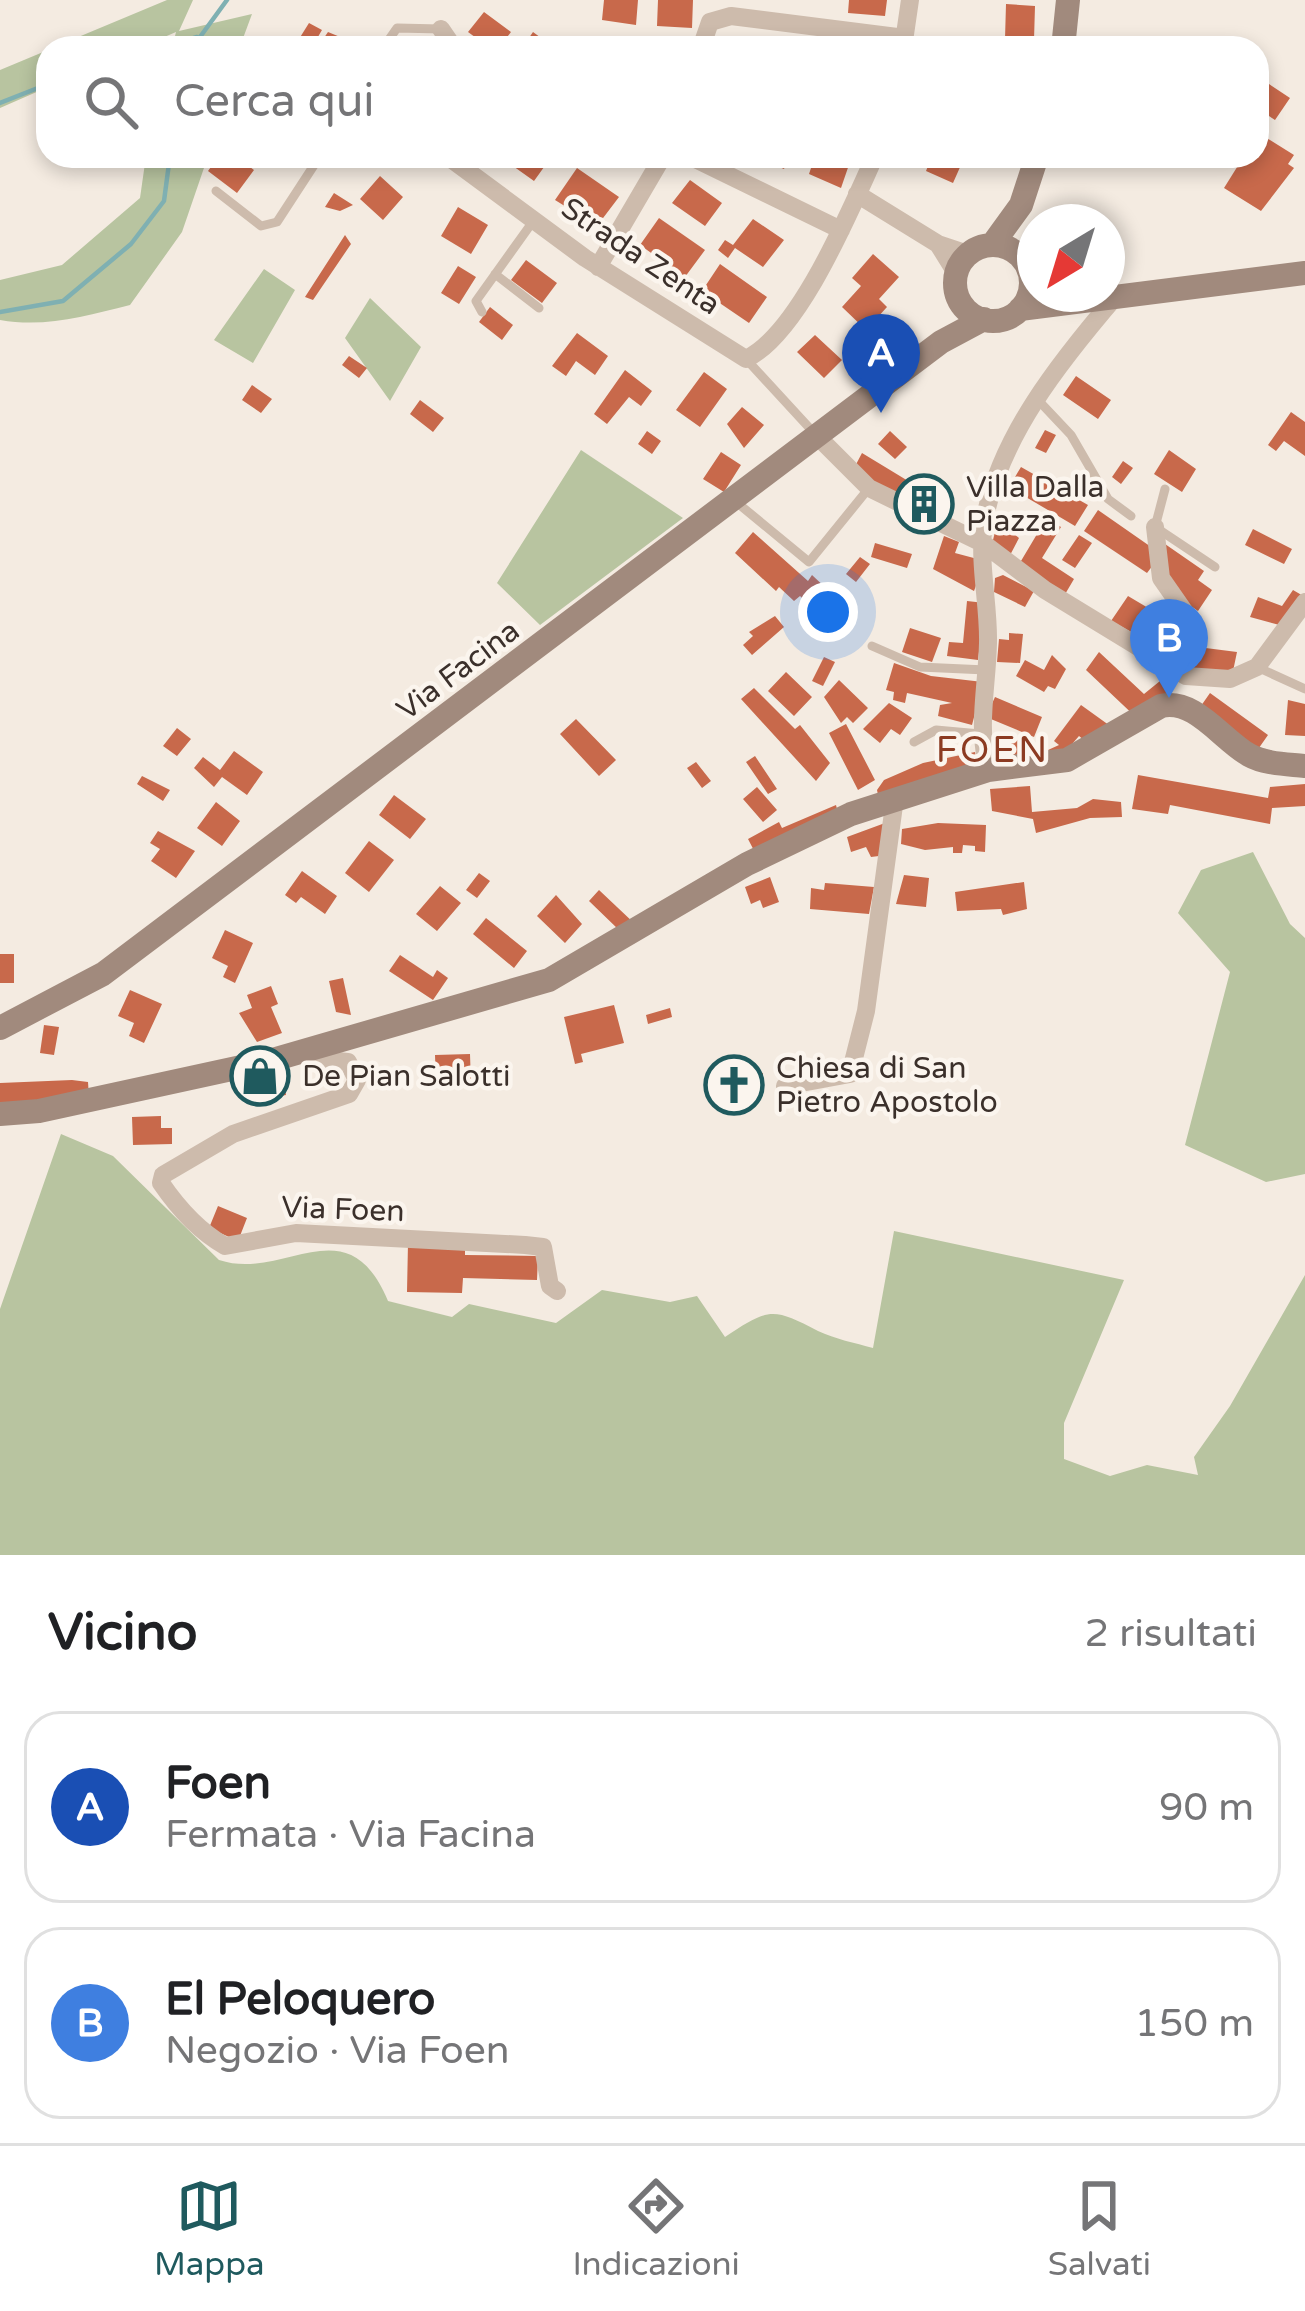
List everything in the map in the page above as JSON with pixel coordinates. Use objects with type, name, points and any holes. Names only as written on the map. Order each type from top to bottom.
[{"type":"main road","points":[[1064,36],[1068,0]]},
{"type":"main road","points":[[1021,204],[1033,168]]},
{"type":"main road","points":[[1017,209],[972,257],[973,312],[1009,317],[1017,311]]},
{"type":"main road","points":[[972,257],[1017,269]]},
{"type":"main road","points":[[1125,295],[1305,273]]},
{"type":"main road","name":"Via Facina","points":[[0,1028],[103,974],[818,437],[973,312]]},
{"type":"main road","points":[[1177,704],[1250,756],[1305,766]]},
{"type":"main road","name":"Via Foen","points":[[0,1114],[39,1111],[269,1060],[549,980],[747,864],[895,797],[988,770],[1067,760],[1154,708],[1177,704]]},
{"type":"street","points":[[905,36],[910,0]]},
{"type":"street","points":[[705,36],[710,22],[731,16],[859,36]]},
{"type":"street","points":[[441,29],[446,36]]},
{"type":"street","name":"Strada Zenta","points":[[463,168],[598,267],[746,359]]},
{"type":"street","points":[[598,267],[656,168]]},
{"type":"street","points":[[714,168],[841,230]]},
{"type":"street","points":[[746,359],[799,303],[841,230],[869,168]]},
{"type":"street","points":[[857,194],[938,244],[972,257]]},
{"type":"street","points":[[1070,312],[1078,325],[1079,339]]},
{"type":"street","points":[[988,770],[980,734],[986,670],[984,521],[994,489],[1038,400],[1096,312]]},
{"type":"street","points":[[818,437],[868,488],[984,544],[1045,590],[1186,676],[1230,679],[1257,667],[1305,602]]},
{"type":"street","points":[[1155,526],[1161,578],[1184,611],[1180,659],[1186,676],[1177,704]]},
{"type":"street","points":[[785,1086],[850,1074],[866,1011],[895,797]]},
{"type":"street","name":"Via Foen","points":[[269,1060],[331,1056],[348,1062],[357,1080],[340,1100],[233,1134],[163,1175],[161,1183],[173,1202],[208,1237],[225,1246],[296,1233],[543,1247],[550,1286],[557,1291]]},
{"type":"lane","points":[[391,36],[397,28],[441,29]]},
{"type":"lane","points":[[216,191],[261,226],[277,222],[312,168]]},
{"type":"lane","points":[[482,312],[476,301],[534,220]]},
{"type":"lane","points":[[495,274],[539,308]]},
{"type":"lane","points":[[746,359],[818,437]]},
{"type":"lane","points":[[1038,400],[1071,435],[1108,499],[1131,516]]},
{"type":"lane","points":[[734,500],[809,562],[868,488]]},
{"type":"lane","points":[[1165,489],[1155,526],[1215,567]]},
{"type":"lane","points":[[872,646],[920,667],[986,670]]},
{"type":"lane","points":[[1257,667],[1305,689]]},
{"type":"lane","points":[[914,742],[936,730],[980,734]]},
{"type":"green space","points":[[167,0],[193,0],[179,31],[252,14],[244,36],[175,36],[176,32],[167,36],[81,36]]},
{"type":"green space","points":[[36,55],[36,92],[0,108],[0,70]]},
{"type":"green space","points":[[144,168],[204,168],[182,232],[130,305],[49,322],[0,320],[0,280],[62,265],[140,198]]},
{"type":"green space","points":[[264,269],[295,290],[253,363],[214,340]]},
{"type":"green space","points":[[370,298],[421,347],[390,401],[345,338]]},
{"type":"green space","points":[[581,450],[683,518],[540,625],[497,583]]},
{"type":"green space","points":[[1253,852],[1290,924],[1305,938],[1305,1174],[1266,1182],[1185,1145],[1230,972],[1178,913],[1201,870]]},
{"type":"green space","points":[[61,1134],[113,1156],[219,1260],[244,1264],[334,1251],[354,1256],[372,1272],[388,1301],[452,1317],[469,1304],[556,1323],[602,1290],[670,1302],[697,1296],[725,1337],[771,1314],[873,1348],[894,1231],[1124,1280],[1064,1423],[1064,1459],[1110,1476],[1147,1465],[1198,1475],[1194,1457],[1230,1406],[1305,1275],[1305,1555],[0,1555],[0,1309]]},
{"type":"building","points":[[604,0],[638,0],[636,25],[602,20]]},
{"type":"building","points":[[658,0],[693,0],[692,28],[657,26]]},
{"type":"building","points":[[849,0],[887,0],[885,16],[848,13]]},
{"type":"building","points":[[1006,4],[1035,6],[1034,36],[1005,36]]},
{"type":"building","points":[[484,12],[511,32],[508,36],[474,36],[468,32]]},
{"type":"building","points":[[309,23],[322,30],[318,36],[301,36]]},
{"type":"building","points":[[1269,84],[1290,98],[1275,120],[1269,116]]},
{"type":"building","points":[[1269,139],[1294,155],[1288,164],[1294,168],[1261,211],[1224,188],[1236,168],[1269,168]]},
{"type":"building","points":[[210,168],[254,170],[237,193],[208,171]]},
{"type":"building","points":[[516,168],[543,168],[534,181]]},
{"type":"building","points":[[577,168],[619,197],[597,226],[555,200]]},
{"type":"building","points":[[811,168],[848,168],[841,188],[809,174]]},
{"type":"building","points":[[927,168],[960,168],[953,183]]},
{"type":"building","points":[[380,176],[403,197],[383,220],[360,199]]},
{"type":"building","points":[[690,180],[722,203],[705,226],[672,203]]},
{"type":"building","points":[[334,193],[353,205],[340,211],[325,207]]},
{"type":"building","points":[[458,207],[488,225],[471,254],[441,236]]},
{"type":"building","points":[[659,218],[705,250],[685,277],[640,245]]},
{"type":"building","points":[[753,219],[784,240],[763,267],[735,248],[728,258],[718,250],[725,240],[733,245]]},
{"type":"building","points":[[345,235],[351,244],[313,300],[305,297]]},
{"type":"building","points":[[873,254],[899,277],[879,299],[887,307],[866,330],[842,307],[861,286],[852,278]]},
{"type":"building","points":[[526,260],[557,283],[542,303],[511,280]]},
{"type":"building","points":[[720,264],[767,297],[749,323],[702,291]]},
{"type":"building","points":[[458,266],[476,277],[459,304],[441,293]]},
{"type":"building","points":[[490,307],[513,325],[502,340],[479,322]]},
{"type":"building","points":[[577,333],[608,356],[595,375],[576,361],[566,376],[552,366]]},
{"type":"building","points":[[815,335],[842,360],[824,378],[797,352]]},
{"type":"building","points":[[349,356],[367,368],[359,378],[342,365]]},
{"type":"building","points":[[625,370],[652,391],[641,406],[629,397],[607,424],[594,414]]},
{"type":"building","points":[[704,372],[727,389],[700,427],[676,410]]},
{"type":"building","points":[[1076,376],[1111,400],[1098,419],[1063,395]]},
{"type":"building","points":[[252,385],[272,399],[261,413],[242,400]]},
{"type":"building","points":[[420,400],[444,418],[433,432],[410,414]]},
{"type":"building","points":[[742,407],[764,425],[744,448],[727,424]]},
{"type":"building","points":[[1291,412],[1305,422],[1305,456],[1284,441],[1276,451],[1268,445]]},
{"type":"building","points":[[1045,430],[1056,435],[1046,453],[1035,448]]},
{"type":"building","points":[[647,431],[661,441],[652,454],[638,444]]},
{"type":"building","points":[[890,431],[907,447],[895,459],[878,444]]},
{"type":"building","points":[[1169,450],[1196,469],[1182,492],[1154,474]]},
{"type":"building","points":[[721,452],[741,465],[724,492],[703,479]]},
{"type":"building","points":[[862,453],[951,507],[944,521],[852,472]]},
{"type":"building","points":[[1123,461],[1133,468],[1121,484],[1112,477]]},
{"type":"building","points":[[1021,467],[1088,505],[1075,526],[1009,487]]},
{"type":"building","points":[[1098,510],[1154,549],[1156,561],[1147,573],[1084,531]]},
{"type":"building","points":[[1046,519],[1061,527],[1042,558],[1074,579],[1064,596],[1018,566]]},
{"type":"building","points":[[998,520],[1019,538],[1008,559],[991,548]]},
{"type":"building","points":[[1253,529],[1292,549],[1284,564],[1245,545]]},
{"type":"building","points":[[753,532],[808,581],[812,575],[829,591],[836,603],[823,618],[800,596],[794,601],[779,587],[776,591],[735,553]]},
{"type":"building","points":[[1079,535],[1092,543],[1075,568],[1062,560]]},
{"type":"building","points":[[944,536],[959,542],[955,553],[985,561],[974,591],[933,569]]},
{"type":"building","points":[[875,543],[912,554],[907,568],[871,557]]},
{"type":"building","points":[[1165,544],[1204,571],[1198,580],[1212,590],[1198,611],[1181,599],[1163,568]]},
{"type":"building","points":[[860,557],[870,564],[856,582],[846,574]]},
{"type":"building","points":[[1003,575],[1034,591],[1025,607],[994,592],[995,578]]},
{"type":"building","points":[[1293,590],[1305,597],[1287,627],[1250,617],[1258,597],[1282,606]]},
{"type":"building","points":[[1128,596],[1165,618],[1150,642],[1111,621]]},
{"type":"building","points":[[967,601],[985,603],[978,660],[947,656],[949,642],[963,643]]},
{"type":"building","points":[[775,616],[784,627],[752,655],[743,645],[753,636],[749,632]]},
{"type":"building","points":[[910,628],[941,638],[932,662],[902,652]]},
{"type":"building","points":[[1009,633],[1023,634],[1020,663],[997,662],[999,639],[1009,640]]},
{"type":"building","points":[[1190,646],[1237,652],[1232,676],[1186,666]]},
{"type":"building","points":[[1099,652],[1144,694],[1160,681],[1175,697],[1141,722],[1086,670]]},
{"type":"building","points":[[1052,655],[1066,669],[1055,689],[1048,686],[1044,692],[1016,676],[1025,660],[1044,670]]},
{"type":"building","points":[[824,657],[835,662],[823,686],[812,681]]},
{"type":"building","points":[[894,663],[931,676],[983,682],[972,725],[938,716],[940,705],[952,703],[907,693],[905,703],[893,700],[894,692],[886,690]]},
{"type":"building","points":[[786,672],[812,697],[794,716],[768,691]]},
{"type":"building","points":[[839,680],[868,708],[853,723],[847,717],[841,723],[824,697]]},
{"type":"building","points":[[754,688],[795,729],[800,725],[830,763],[816,781],[741,699]]},
{"type":"building","points":[[1210,693],[1268,735],[1254,755],[1196,713]]},
{"type":"building","points":[[995,697],[1042,717],[1034,737],[986,717]]},
{"type":"building","points":[[1288,700],[1305,704],[1305,736],[1285,735]]},
{"type":"building","points":[[889,703],[912,718],[900,735],[891,729],[880,743],[863,729]]},
{"type":"building","points":[[1081,705],[1113,728],[1101,754],[1079,736],[1053,766],[1048,750],[1059,745],[1054,741]]},
{"type":"building","points":[[576,719],[616,760],[599,776],[560,734]]},
{"type":"building","points":[[846,724],[875,780],[858,790],[829,733]]},
{"type":"building","points":[[177,728],[191,739],[177,756],[163,746]]},
{"type":"building","points":[[1032,738],[1036,762],[1007,767],[1004,742]]},
{"type":"building","points":[[234,751],[263,772],[247,795],[222,777],[214,787],[194,768],[203,757],[220,770]]},
{"type":"building","points":[[975,752],[980,780],[881,809],[877,790],[884,780],[923,763]]},
{"type":"building","points":[[755,756],[777,789],[768,794],[746,762]]},
{"type":"building","points":[[696,762],[711,781],[702,788],[687,768]]},
{"type":"building","points":[[1138,775],[1268,798],[1270,787],[1305,784],[1305,806],[1272,808],[1270,824],[1170,805],[1168,814],[1132,809]]},
{"type":"building","points":[[142,776],[170,790],[163,801],[137,784]]},
{"type":"building","points":[[1030,786],[1032,812],[1077,808],[1093,799],[1121,802],[1122,817],[1090,818],[1036,833],[1033,819],[992,811],[990,789]]},
{"type":"building","points":[[757,787],[777,810],[763,822],[743,799]]},
{"type":"building","points":[[394,795],[426,819],[410,839],[379,815]]},
{"type":"building","points":[[216,802],[240,821],[222,846],[197,828]]},
{"type":"building","points":[[836,805],[837,809],[761,864],[748,839],[779,822],[782,828]]},
{"type":"building","points":[[885,823],[887,855],[871,857],[866,847],[851,852],[847,837]]},
{"type":"building","points":[[938,823],[986,825],[985,852],[975,851],[975,846],[963,845],[962,853],[953,853],[953,847],[925,850],[901,844],[902,829]]},
{"type":"building","points":[[158,831],[195,851],[176,878],[151,861],[160,849],[150,843]]},
{"type":"building","points":[[369,841],[394,860],[369,892],[345,873]]},
{"type":"building","points":[[302,871],[337,896],[325,914],[301,897],[296,903],[285,895]]},
{"type":"building","points":[[479,873],[490,881],[477,898],[466,890]]},
{"type":"building","points":[[904,875],[929,878],[926,907],[896,904]]},
{"type":"building","points":[[770,877],[779,902],[763,908],[760,900],[751,904],[745,887]]},
{"type":"building","points":[[1024,882],[1027,909],[1003,915],[1001,909],[957,911],[955,892]]},
{"type":"building","points":[[825,883],[874,887],[869,914],[810,909],[811,888],[824,890]]},
{"type":"building","points":[[440,886],[461,903],[437,931],[416,914]]},
{"type":"building","points":[[599,890],[635,924],[619,930],[589,901]]},
{"type":"building","points":[[556,895],[582,924],[565,943],[537,916]]},
{"type":"building","points":[[486,918],[527,951],[514,968],[473,934]]},
{"type":"building","points":[[225,930],[253,943],[235,983],[223,977],[228,966],[212,958]]},
{"type":"building","points":[[0,954],[14,954],[14,983],[0,983]]},
{"type":"building","points":[[400,955],[433,977],[437,970],[448,978],[433,1000],[389,971]]},
{"type":"building","points":[[343,978],[351,1015],[336,1012],[329,981]]},
{"type":"building","points":[[271,986],[278,1004],[271,1007],[282,1033],[257,1042],[239,1013],[252,1008],[247,995]]},
{"type":"building","points":[[130,990],[162,1004],[144,1043],[129,1036],[134,1023],[118,1016]]},
{"type":"building","points":[[614,1005],[624,1043],[581,1054],[583,1062],[575,1064],[564,1017]]},
{"type":"building","points":[[670,1008],[672,1017],[648,1024],[646,1015]]},
{"type":"building","points":[[44,1025],[59,1027],[54,1055],[40,1053]]},
{"type":"building","points":[[470,1054],[471,1084],[436,1085],[435,1055]]},
{"type":"building","points":[[281,1064],[286,1095],[251,1101],[241,1071]]},
{"type":"building","name":"Chiesa di San Pietro Apostolo","points":[[712,1069],[763,1073],[760,1092],[733,1100],[733,1092],[707,1087]]},
{"type":"building","points":[[88,1082],[89,1097],[0,1106],[0,1083]]},
{"type":"building","points":[[161,1116],[161,1128],[172,1128],[172,1144],[133,1145],[132,1117]]},
{"type":"building","points":[[218,1206],[247,1218],[238,1241],[209,1228]]},
{"type":"building","points":[[408,1243],[465,1245],[465,1255],[538,1256],[537,1280],[463,1278],[462,1293],[407,1292]]},
{"type":"waterway","points":[[201,36],[227,0]]},
{"type":"waterway","points":[[0,103],[36,89]]},
{"type":"waterway","points":[[0,312],[63,301],[131,244],[164,201],[168,168]]},
{"type":"place","name":"Foen","points":[[881,413]]},
{"type":"place","name":"Villa Dalla Piazza","points":[[924,504]]},
{"type":"place","name":"El Peloquero","points":[[1169,698]]},
{"type":"place","name":"De Pian Salotti","points":[[260,1076]]},
{"type":"place","name":"Chiesa di San Pietro Apostolo","points":[[734,1085]]},
{"type":"district","name":"FOEN","points":[[993,749]]}]
